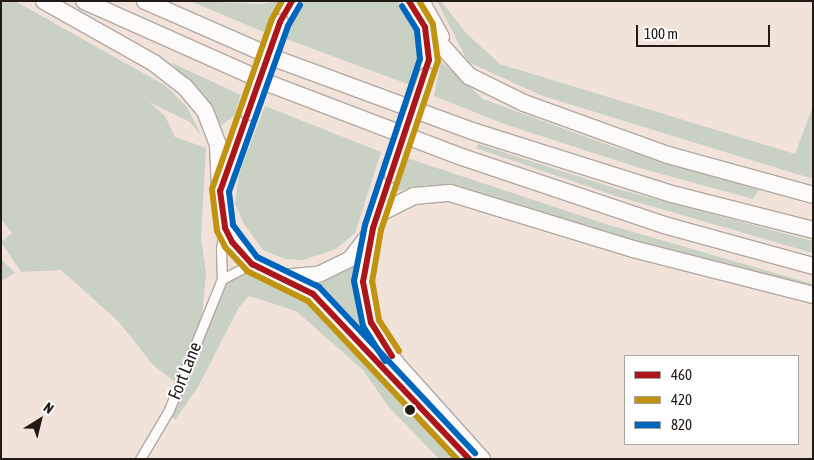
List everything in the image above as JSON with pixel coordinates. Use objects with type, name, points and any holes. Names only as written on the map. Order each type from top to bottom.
[{"type":"highway","points":[[44,1],[154,63],[185,87],[205,111],[218,145],[220,191],[225,228],[232,242],[252,264],[280,276],[318,274],[340,265],[357,252],[376,221],[426,75],[429,60],[425,27]]},
{"type":"highway","points":[[84,1],[273,84],[462,157],[664,225],[813,266]]},
{"type":"highway","points":[[145,1],[282,61],[472,131],[672,194],[813,230]]},
{"type":"highway","points":[[220,191],[280,22],[292,1]]},
{"type":"highway","points":[[409,1],[425,27],[469,76],[532,106],[668,154],[813,195]]},
{"type":"highway","points":[[421,1],[453,60]]},
{"type":"highway","points":[[376,221],[414,196],[450,193],[632,249],[813,295]]},
{"type":"main road","points":[[376,221],[363,282],[371,323],[397,363],[482,459]]},
{"type":"main road","points":[[280,276],[313,294],[469,459]]},
{"type":"street","name":"Fort Lane","points":[[140,459],[169,410],[222,279],[221,248],[225,228]]},
{"type":"street","points":[[222,279],[252,264]]},
{"type":"shaded area","points":[[1,1],[15,1],[166,86],[187,107],[201,135],[190,122],[149,102],[165,116],[175,137],[206,148],[201,237],[206,273],[202,316],[176,383],[153,365],[119,322],[61,270],[21,272],[1,242],[12,233],[1,219]]},
{"type":"shaded area","points":[[190,1],[260,4],[281,1],[264,32]]},
{"type":"shaded area","points":[[300,1],[398,1],[418,30],[420,59],[413,86],[281,37],[294,7]]},
{"type":"shaded area","points":[[437,1],[441,1],[466,33],[500,64],[795,154],[813,106],[813,179],[543,96],[468,62]]},
{"type":"shaded area","points":[[441,61],[483,99],[614,147],[759,190],[753,199],[643,169],[507,125],[434,96]]},
{"type":"shaded area","points":[[170,62],[241,95],[234,116],[221,126],[202,94]]},
{"type":"shaded area","points":[[265,106],[381,152],[355,233],[336,249],[303,260],[285,259],[263,250],[244,224],[235,204],[239,174]]},
{"type":"shaded area","points":[[478,144],[618,189],[813,241],[813,253],[616,196],[476,148]]},
{"type":"shaded area","points":[[407,158],[609,225],[813,284],[813,288],[606,234],[458,189],[427,185],[393,192]]},
{"type":"shaded area","points":[[1,259],[15,273],[1,281]]},
{"type":"shaded area","points":[[358,259],[361,259],[357,290],[363,324],[380,351],[378,353],[313,287],[313,282],[331,278]]},
{"type":"shaded area","points":[[255,273],[309,299],[394,396],[458,459],[439,459],[388,406],[363,370],[296,311],[249,296],[239,307],[198,387],[175,420],[170,413],[225,280],[234,275]]},
{"type":"transit line","name":"420","points":[[282,1],[272,19],[212,189],[217,231],[225,247],[247,271],[308,301],[457,459]]},
{"type":"transit line","name":"460","points":[[292,1],[280,22],[220,191],[225,228],[232,242],[252,264],[313,294],[469,459]]},
{"type":"transit line","name":"460","points":[[392,356],[371,323],[363,282],[373,228],[429,60],[425,27],[409,1]]},
{"type":"transit line","name":"420","points":[[399,351],[379,320],[372,282],[381,230],[438,61],[433,24],[419,1]]},
{"type":"transit line","name":"820","points":[[300,5],[288,26],[229,192],[233,225],[257,257],[319,287],[475,453]]},
{"type":"transit line","name":"820","points":[[385,361],[363,326],[354,281],[365,225],[420,59],[417,30],[402,6]]}]
